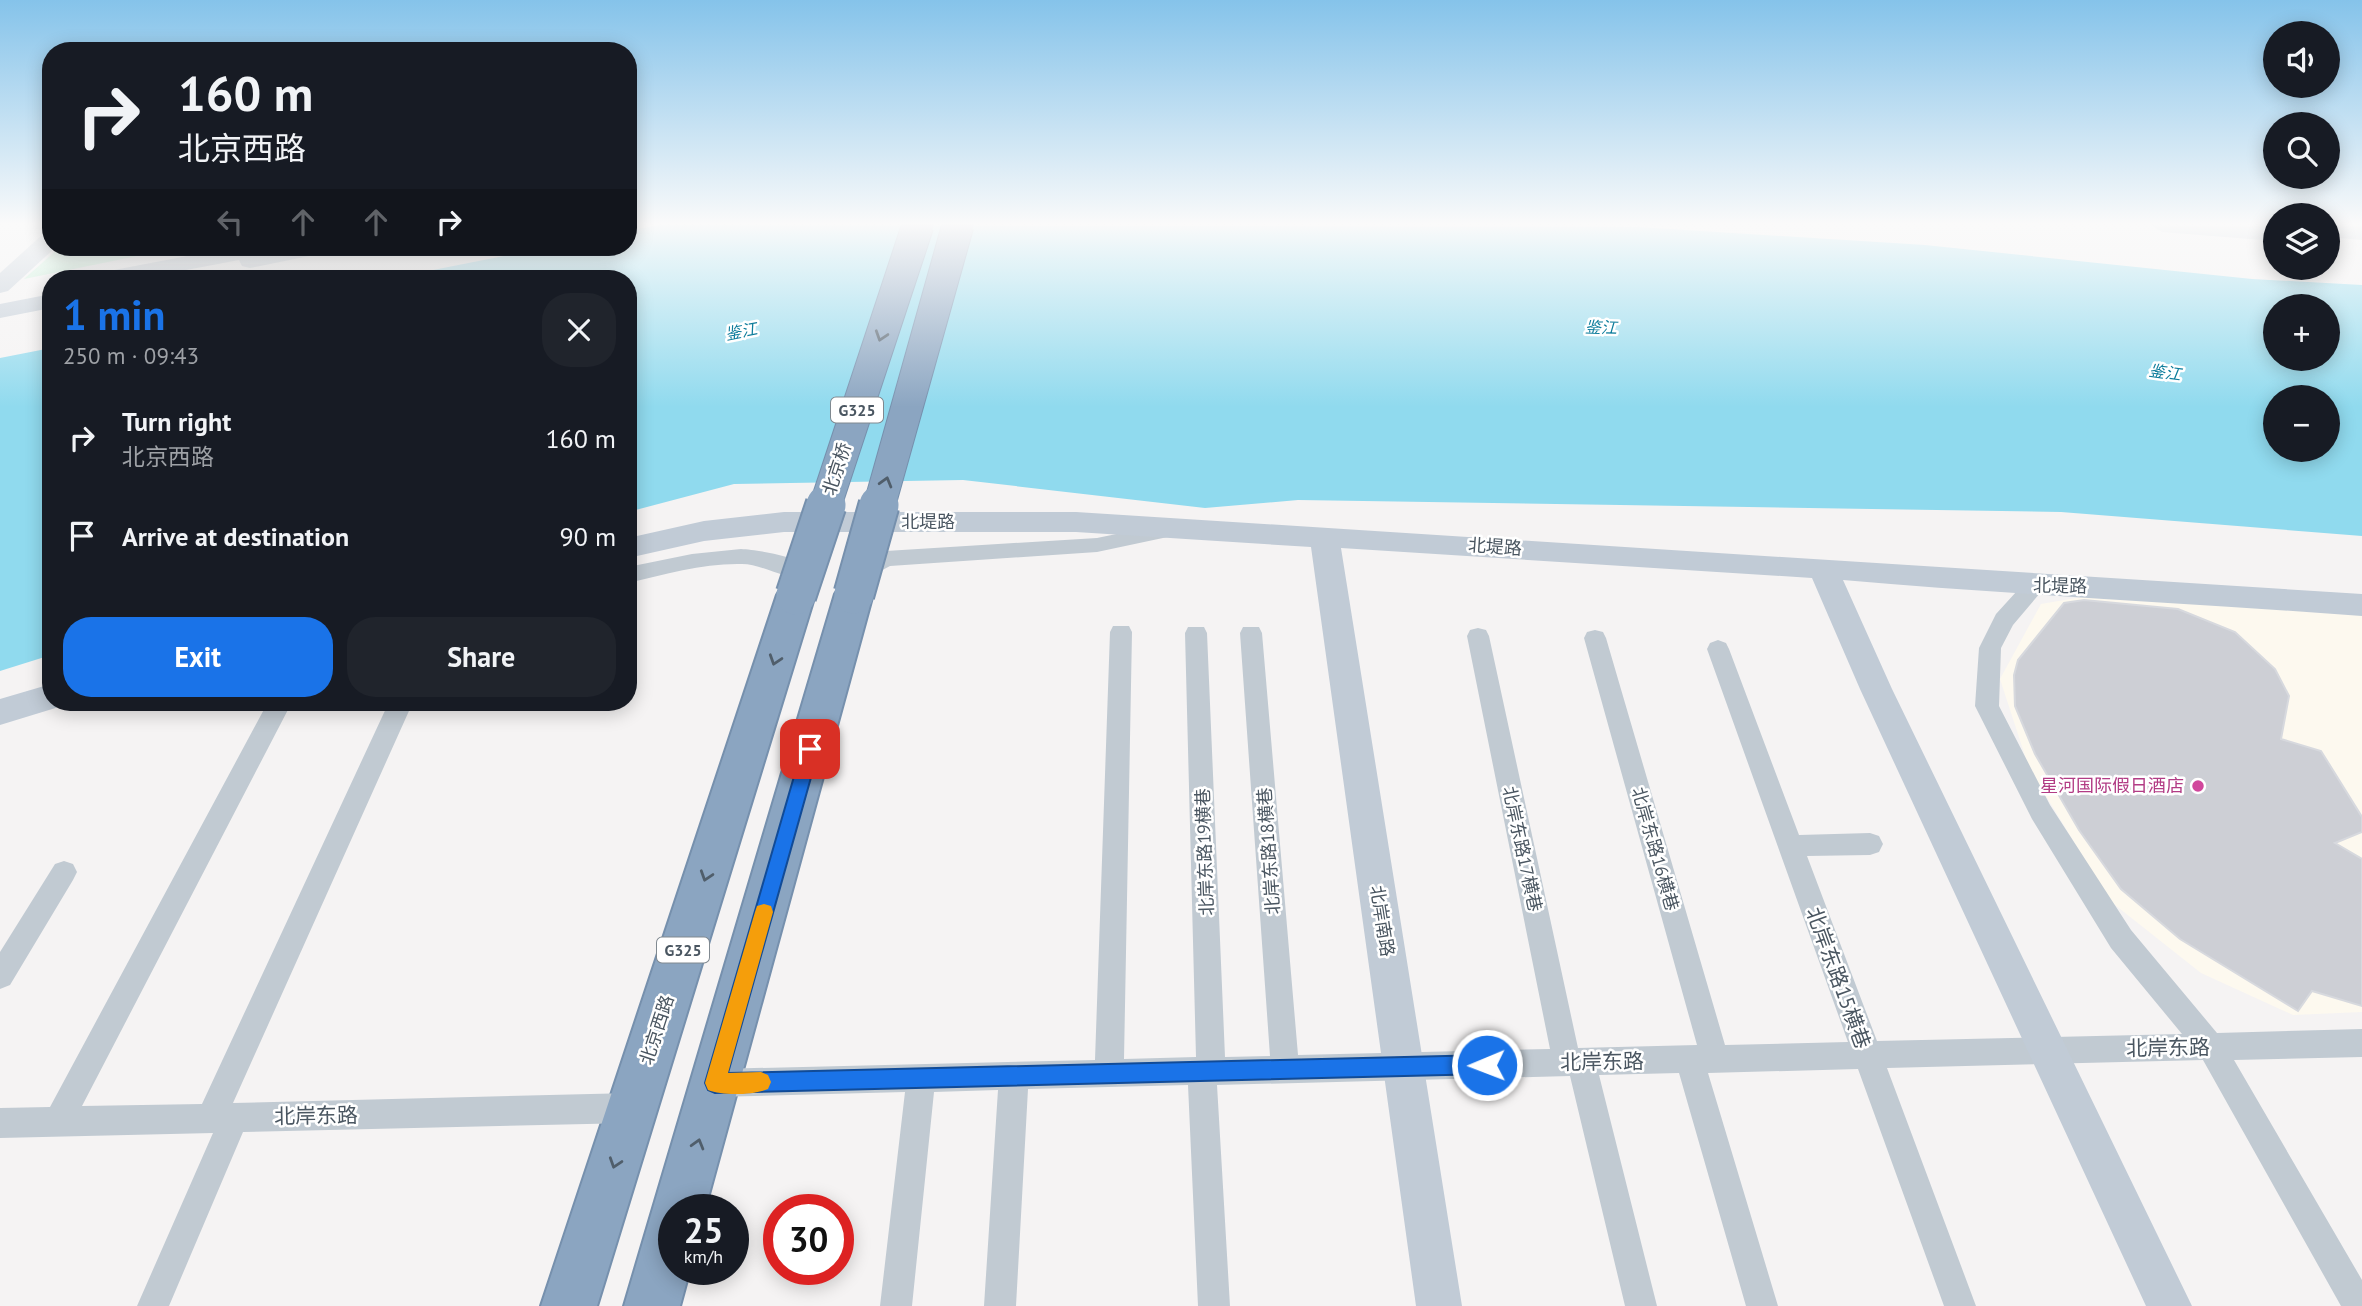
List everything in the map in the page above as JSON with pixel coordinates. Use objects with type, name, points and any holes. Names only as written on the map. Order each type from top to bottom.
[{"type":"highway","name":"北京桥","points":[[800,584],[898,286]]},
{"type":"highway","name":"G325","points":[[684,1194],[941,286]]},
{"type":"highway","name":"北京西路","points":[[569,1306],[800,584]]},
{"type":"highway","points":[[652,1306],[658,1285]]},
{"type":"main road","points":[[0,300],[42,292]]},
{"type":"main road","points":[[0,311],[42,303]]},
{"type":"main road","name":"北堤路","points":[[637,546],[704,531],[784,522],[1038,521],[1185,527],[1823,568],[2035,586],[2114,587],[2362,605]]},
{"type":"main road","name":"北岸南路","points":[[1324,536],[1439,1306]]},
{"type":"main road","points":[[1823,568],[1876,690],[2169,1306]]},
{"type":"main road","points":[[0,712],[42,700]]},
{"type":"street","points":[[857,584],[886,559],[1097,545],[1185,527]]},
{"type":"street","points":[[637,573],[698,561],[760,557],[800,584]]},
{"type":"street","points":[[2035,586],[2004,620],[1990,648],[1987,706],[2041,812],[2121,939],[2211,1047],[2359,1306]]},
{"type":"street","points":[[1109,1074],[1121,632]]},
{"type":"street","name":"北岸东路19横巷","points":[[1196,633],[1214,1306]]},
{"type":"street","name":"北岸东路18横巷","points":[[1251,634],[1285,1069]]},
{"type":"street","name":"北岸东路17横巷","points":[[1478,636],[1574,1062],[1642,1306]]},
{"type":"street","name":"北岸东路16横巷","points":[[1595,638],[1703,1060],[1762,1306]]},
{"type":"street","name":"北岸东路15横巷","points":[[1718,649],[1960,1306]]},
{"type":"street","points":[[58,1122],[275,711]]},
{"type":"street","points":[[153,1306],[223,1118],[397,711]]},
{"type":"street","points":[[1789,846],[1870,844]]},
{"type":"street","points":[[0,976],[64,872]]},
{"type":"street","name":"北岸东路","points":[[715,1083],[2362,1044]]},
{"type":"street","points":[[1000,1306],[1014,1076]]},
{"type":"street","points":[[896,1306],[922,1079]]},
{"type":"street","name":"北岸东路","points":[[0,1123],[632,1108]]},
{"type":"shaded area","name":"星河国际假日酒店","points":[[2111,592],[2362,615],[2362,1012],[2293,1015],[2201,973],[2110,901],[2029,768],[2000,679],[2041,604]]},
{"type":"water","name":"鉴江","points":[[637,286],[2362,286],[2362,536],[2061,512],[1298,500],[1205,508],[963,480],[734,484],[637,510]]},
{"type":"water","points":[[42,350],[42,658],[0,671],[0,358]]},
{"type":"building","name":"星河国际假日酒店","points":[[2084,600],[2178,609],[2235,632],[2275,669],[2289,696],[2281,739],[2321,751],[2362,817],[2362,832],[2335,843],[2362,859],[2362,1006],[2312,991],[2298,1011],[2180,939],[2121,889],[2079,830],[2035,754],[2015,706],[2014,675],[2018,660],[2064,603]]},
{"type":"slow traffic","points":[[761,1082],[715,1083],[764,912]]},
{"type":"place","name":"星河国际假日酒店","points":[[2198,786]]},
{"type":"route","points":[[810,749],[715,1083],[1487,1065]]}]
